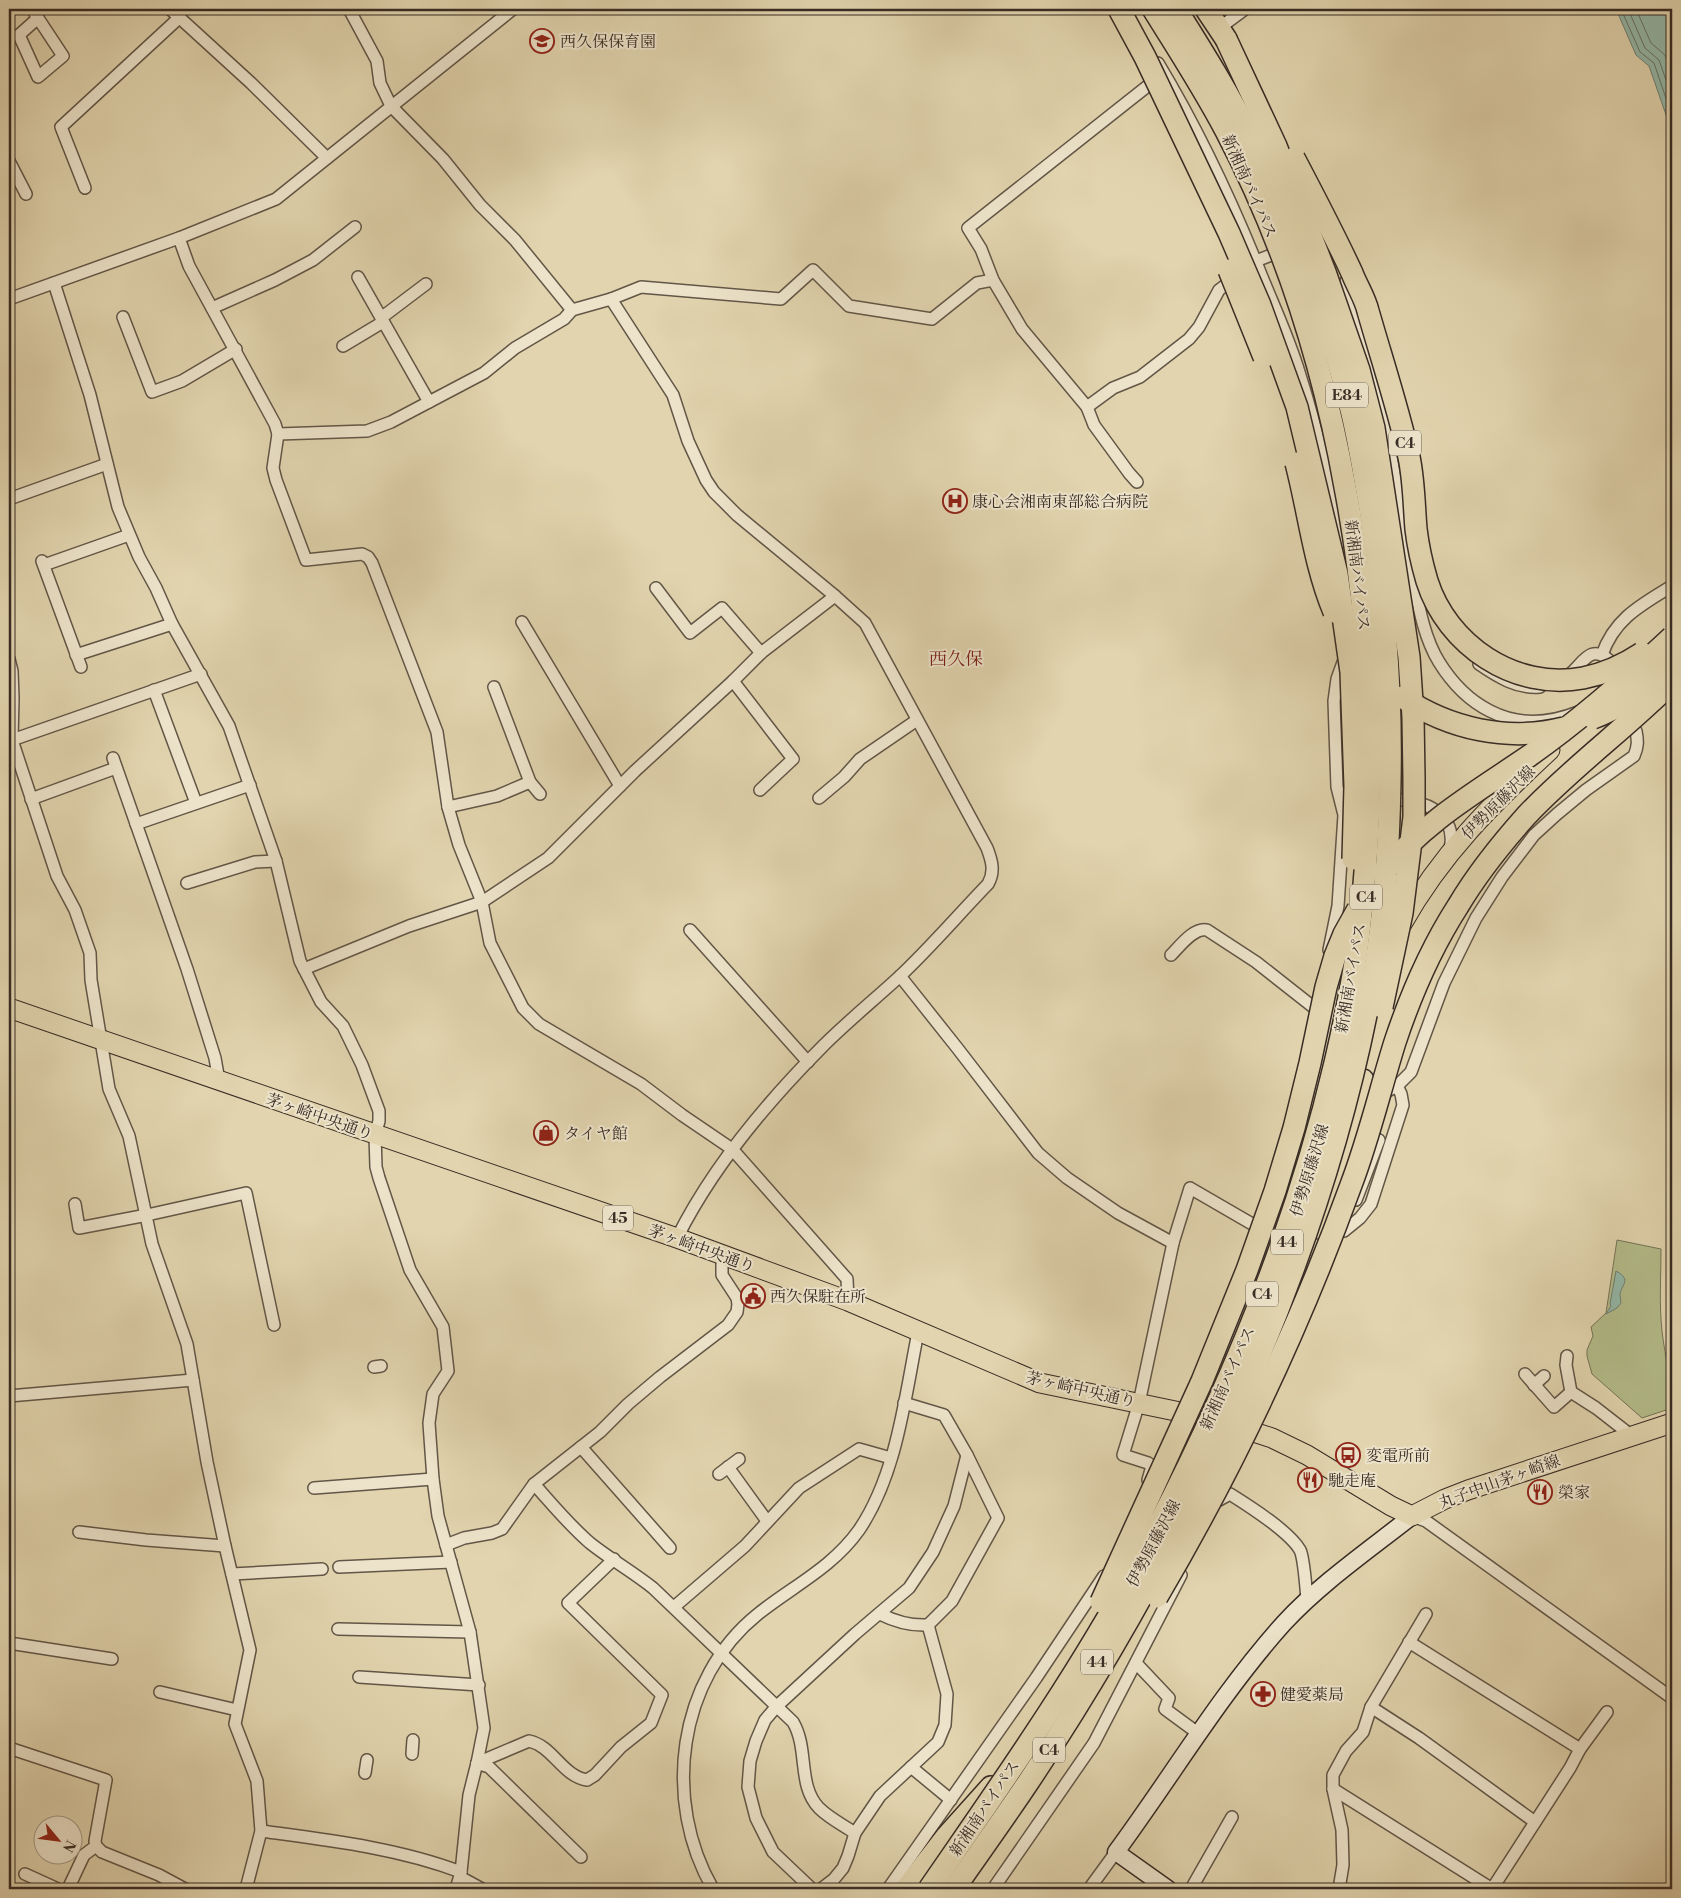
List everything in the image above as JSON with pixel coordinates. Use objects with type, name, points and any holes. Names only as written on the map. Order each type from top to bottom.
[{"type":"highway","points":[[1119,9],[1164,97],[1229,233],[1260,305],[1297,407],[1337,574],[1351,672],[1355,786],[1352,888],[1325,1116]]},
{"type":"highway","name":"新湘南バイパス","points":[[954,1889],[1054,1742],[1141,1597],[1193,1500],[1258,1360],[1314,1210],[1341,1122],[1360,1051],[1375,968],[1382,914],[1380,815],[1369,702],[1366,626],[1354,539],[1334,423],[1302,312],[1263,211],[1226,131],[1153,9]]},
{"type":"highway","name":"新湘南バイパス","points":[[915,1887],[1041,1736],[1118,1599],[1173,1495],[1223,1389],[1268,1279],[1295,1204],[1328,1093],[1344,1022],[1391,750],[1389,672],[1382,595],[1357,435],[1348,398],[1304,260],[1254,143],[1176,9]]},
{"type":"highway","points":[[1206,9],[1224,32],[1276,146],[1325,272],[1359,370],[1374,428],[1404,620],[1413,717],[1414,817],[1402,913],[1378,1029],[1347,1139],[1308,1250]]},
{"type":"highway","name":"C4","points":[[1224,32],[1247,67],[1344,255],[1368,308],[1409,459],[1420,556],[1432,595],[1454,632],[1484,657],[1513,672],[1537,678],[1564,680],[1604,673],[1624,664],[1643,653],[1672,629]]},
{"type":"highway","points":[[1164,97],[1180,164],[1237,290],[1282,404],[1303,490],[1316,556],[1326,591],[1343,630],[1364,661],[1392,690],[1426,712],[1470,728],[1518,734],[1562,729],[1598,717],[1645,688],[1672,664]]},
{"type":"highway","name":"C4","points":[[1041,1736],[1202,1380],[1247,1270],[1275,1191],[1294,1128],[1326,988],[1335,956],[1344,934],[1359,908],[1392,862],[1433,823],[1561,732],[1627,678],[1672,637]]},
{"type":"highway","name":"C4","points":[[987,1841],[1018,1804],[1058,1749],[1111,1668],[1175,1566],[1225,1475],[1267,1386],[1333,1235],[1364,1150],[1396,1041],[1422,971],[1457,906],[1477,875],[1527,815],[1672,682]]},
{"type":"highway","points":[[967,1889],[1041,1736]]},
{"type":"main road","name":"伊勢原藤沢線","points":[[934,1889],[1120,1624],[1196,1487],[1298,1209],[1335,1079],[1353,1029],[1381,963],[1418,894],[1475,823],[1645,659],[1672,629]]},
{"type":"main road","name":"伊勢原藤沢線","points":[[948,1889],[1104,1632],[1176,1498],[1268,1342],[1341,1170],[1387,1041],[1415,971],[1450,906],[1496,842],[1547,789],[1672,673]]},
{"type":"main road","name":"茅ヶ崎中央通り","points":[[9,1008],[677,1238],[848,1301],[1040,1383],[1220,1421]]},
{"type":"main road","name":"45","points":[[1220,1421],[1272,1438],[1307,1454],[1391,1506],[1412,1516]]},
{"type":"main road","name":"丸子中山茅ヶ崎線","points":[[1412,1516],[1445,1499],[1468,1490],[1672,1422]]},
{"type":"street","points":[[170,9],[251,83],[327,158]]},
{"type":"street","points":[[349,9],[377,61],[380,83],[391,106],[443,159],[480,205],[515,240],[572,310]]},
{"type":"street","points":[[9,299],[179,238],[276,199],[513,9]]},
{"type":"street","points":[[1124,9],[1164,73],[1233,206],[1280,318],[1299,372],[1318,439],[1337,523],[1347,573],[1350,619],[1355,638],[1377,664],[1382,786],[1386,795],[1396,800],[1434,808],[1447,822],[1452,836],[1449,853]]},
{"type":"street","points":[[1211,9],[1247,67],[1329,232],[1338,256],[1369,358],[1389,444],[1400,513],[1415,587],[1424,622],[1438,661],[1462,692],[1479,705],[1500,716],[1520,722],[1544,722],[1566,717],[1600,703]]},
{"type":"street","points":[[1224,32],[1245,9]]},
{"type":"street","points":[[35,14],[63,56],[38,77],[19,35],[35,14]]},
{"type":"street","points":[[85,188],[61,126],[180,17]]},
{"type":"street","points":[[1137,482],[1129,474],[1094,424],[1087,408],[1022,329],[993,280],[981,249],[968,228],[1164,73]]},
{"type":"street","points":[[9,161],[26,194]]},
{"type":"street","points":[[212,308],[275,280],[313,260],[355,227]]},
{"type":"street","points":[[1087,408],[1113,388],[1140,377],[1189,339],[1199,327],[1219,290],[1256,261],[1329,232]]},
{"type":"street","points":[[179,238],[189,266],[276,424],[278,434],[273,468],[306,560],[362,554],[372,563],[437,732],[448,807],[459,845],[482,902],[490,943],[523,1008],[539,1024],[641,1084],[732,1149],[847,1279],[848,1301]]},
{"type":"street","points":[[278,434],[366,431],[391,422],[484,373],[515,348],[564,318],[572,310],[611,299],[641,287],[780,299],[812,270],[849,306],[932,319],[977,283],[993,280]]},
{"type":"street","points":[[358,277],[428,402]]},
{"type":"street","points":[[54,283],[90,395],[118,507],[139,558],[156,588],[172,624],[229,726],[276,861],[300,961],[314,992],[343,1026],[362,1065],[379,1112],[375,1135],[376,1167],[410,1270],[443,1327],[448,1371],[433,1394],[429,1424],[434,1479],[438,1516],[470,1632],[484,1728],[468,1795],[460,1874],[456,1889]]},
{"type":"street","points":[[343,346],[382,320],[426,284]]},
{"type":"street","points":[[611,299],[673,395],[688,441],[706,480],[714,492],[737,516],[835,596],[864,623],[987,848],[991,859],[993,876],[988,884],[900,976],[824,1045],[758,1116],[732,1149],[690,1212],[677,1238]]},
{"type":"street","points":[[123,317],[152,392],[182,381],[236,349]]},
{"type":"street","points":[[9,499],[107,464]]},
{"type":"street","points":[[1337,523],[1400,513]]},
{"type":"street","points":[[80,667],[43,563],[129,535]]},
{"type":"street","points":[[1415,587],[1440,629],[1475,662],[1510,683],[1538,688],[1569,676],[1589,655],[1595,654],[1606,658],[1607,639],[1616,627],[1638,606],[1672,586]]},
{"type":"street","points":[[656,588],[690,633],[722,608],[761,653]]},
{"type":"street","points":[[304,969],[409,926],[482,902],[548,858],[620,786],[733,682],[761,653],[835,596]]},
{"type":"street","points":[[522,622],[620,786]]},
{"type":"street","points":[[76,656],[172,624]]},
{"type":"street","points":[[1273,1279],[1248,1266],[1295,1116],[1338,906],[1344,815],[1337,787],[1334,700],[1337,679],[1348,649],[1355,638]]},
{"type":"street","points":[[9,659],[14,698],[11,742],[57,876],[76,910],[90,953],[91,980],[109,1088],[129,1136],[152,1244],[187,1344],[207,1462],[250,1650],[235,1724],[257,1780],[261,1831],[246,1889]]},
{"type":"street","points":[[11,742],[201,674]]},
{"type":"street","points":[[733,682],[793,759],[760,790]]},
{"type":"street","points":[[494,688],[530,782],[540,794]]},
{"type":"street","points":[[154,690],[196,803]]},
{"type":"street","points":[[819,798],[844,777],[860,759],[917,720]]},
{"type":"street","points":[[1365,1102],[1397,1086],[1411,1072],[1444,983],[1476,918],[1502,877],[1534,835],[1586,790],[1634,756],[1638,741],[1636,731]]},
{"type":"street","points":[[31,799],[114,763],[187,969],[215,1058],[219,1081]]},
{"type":"street","points":[[448,807],[497,796],[530,782]]},
{"type":"street","points":[[136,824],[250,784]]},
{"type":"street","points":[[1534,835],[1547,789]]},
{"type":"street","points":[[187,883],[255,862],[276,861]]},
{"type":"street","points":[[690,930],[808,1062]]},
{"type":"street","points":[[1171,955],[1196,931],[1207,930],[1256,962],[1317,1010]]},
{"type":"street","points":[[900,976],[1038,1153],[1067,1178],[1118,1213],[1174,1243]]},
{"type":"street","points":[[1344,1231],[1360,1218],[1371,1204],[1403,1105],[1402,1094],[1397,1086]]},
{"type":"street","points":[[1282,1371],[1344,1231],[1375,1154],[1379,1140],[1376,1139]]},
{"type":"street","points":[[888,1889],[1036,1678],[1106,1574],[1151,1473],[1152,1466],[1148,1463],[1123,1455],[1139,1403],[1174,1243],[1190,1188],[1259,1228]]},
{"type":"street","points":[[74,1204],[78,1228],[246,1193],[274,1325]]},
{"type":"street","points":[[446,1545],[464,1538],[492,1533],[502,1529],[534,1484],[600,1432],[640,1393],[728,1325],[733,1318],[738,1304],[737,1298],[722,1275],[722,1256]]},
{"type":"street","points":[[712,1889],[697,1856],[683,1797],[683,1763],[686,1734],[694,1706],[706,1679],[721,1654],[737,1633],[758,1614],[817,1573],[840,1553],[874,1507],[885,1482],[904,1403],[918,1332]]},
{"type":"street","points":[[1268,1342],[1290,1352]]},
{"type":"street","points":[[1567,1356],[1566,1365],[1571,1392],[1596,1408],[1632,1436]]},
{"type":"street","points":[[1524,1374],[1554,1407],[1571,1392]]},
{"type":"street","points":[[1534,1385],[1544,1376]]},
{"type":"street","points":[[9,1396],[193,1380]]},
{"type":"street","points":[[880,1614],[898,1623],[918,1626],[928,1625],[952,1601],[998,1518],[967,1455],[944,1415],[904,1403]]},
{"type":"street","points":[[581,1447],[670,1548]]},
{"type":"street","points":[[674,1608],[745,1546],[799,1488],[859,1449],[891,1458]]},
{"type":"street","points":[[812,1889],[773,1852],[756,1818],[748,1787],[750,1761],[756,1741],[765,1720],[776,1706],[909,1588],[933,1552],[954,1506],[967,1455]]},
{"type":"street","points":[[739,1459],[723,1471],[767,1521]]},
{"type":"street","points":[[314,1488],[434,1479]]},
{"type":"street","points":[[534,1484],[573,1528],[592,1544],[637,1575],[794,1722],[801,1737],[805,1777],[812,1798],[826,1814],[855,1832]]},
{"type":"street","points":[[1196,1487],[1219,1500]]},
{"type":"street","points":[[993,1889],[1094,1743],[1219,1500],[1230,1494],[1257,1511],[1293,1541],[1301,1551],[1307,1600]]},
{"type":"street","points":[[1089,1889],[1146,1812],[1199,1734],[1255,1657],[1307,1600],[1412,1516],[1426,1521],[1672,1698]]},
{"type":"street","points":[[79,1532],[146,1540],[225,1546]]},
{"type":"street","points":[[477,1763],[529,1741],[537,1743],[578,1779],[587,1780],[595,1776],[621,1747],[651,1722],[662,1696],[568,1603],[614,1559]]},
{"type":"street","points":[[339,1567],[451,1562]]},
{"type":"street","points":[[232,1574],[322,1569]]},
{"type":"street","points":[[1106,1574],[1130,1586]]},
{"type":"street","points":[[1339,1889],[1343,1865],[1342,1830],[1333,1775],[1346,1750],[1363,1732],[1371,1707],[1426,1614]]},
{"type":"street","points":[[821,1889],[834,1879],[843,1868],[855,1832],[880,1796],[938,1742],[945,1725],[947,1694],[928,1625]]},
{"type":"street","points":[[338,1629],[470,1632]]},
{"type":"street","points":[[1409,1642],[1580,1749]]},
{"type":"street","points":[[9,1643],[112,1660]]},
{"type":"street","points":[[1136,1664],[1170,1698],[1164,1709],[1199,1734]]},
{"type":"street","points":[[359,1677],[478,1685]]},
{"type":"street","points":[[160,1692],[237,1710]]},
{"type":"street","points":[[1371,1707],[1428,1743],[1536,1822]]},
{"type":"street","points":[[1334,1788],[1492,1889],[1570,1768],[1580,1749],[1607,1712]]},
{"type":"street","points":[[412,1754],[413,1740]]},
{"type":"street","points":[[9,1748],[106,1780],[95,1841],[96,1846],[102,1852],[159,1875],[185,1889]]},
{"type":"street","points":[[366,1773],[367,1760]]},
{"type":"street","points":[[477,1763],[489,1767],[582,1857]]},
{"type":"street","points":[[911,1767],[951,1800]]},
{"type":"street","points":[[1191,1889],[1232,1817]]},
{"type":"street","points":[[261,1831],[334,1841],[436,1863],[460,1874],[482,1889]]},
{"type":"street","points":[[68,1889],[84,1855],[96,1846]]},
{"type":"street","points":[[1116,1852],[1168,1889]]},
{"type":"street","points":[[25,1874],[58,1889]]},
{"type":"green space","points":[[1617,1240],[1661,1249],[1661,1321],[1672,1408],[1642,1418],[1592,1374],[1587,1356],[1587,1350],[1593,1336],[1591,1327],[1606,1313]]},
{"type":"water","points":[[1616,9],[1666,9],[1672,19],[1672,132],[1649,66],[1636,55]]},
{"type":"water","points":[[1616,1271],[1625,1280],[1620,1296],[1621,1303],[1617,1308],[1606,1314],[1611,1306]]},
{"type":"place","name":"西久保保育園","points":[[542,41]]},
{"type":"place","name":"康心会湘南東部総合病院","points":[[955,501]]},
{"type":"place","name":"タイヤ館","points":[[546,1133]]},
{"type":"place","name":"西久保駐在所","points":[[753,1296]]},
{"type":"place","name":"変電所前","points":[[1348,1455]]},
{"type":"place","name":"馳走庵","points":[[1310,1480]]},
{"type":"place","name":"榮家","points":[[1540,1492]]},
{"type":"place","name":"健愛薬局","points":[[1263,1694]]},
{"type":"district","name":"西久保","points":[[956,659]]}]
